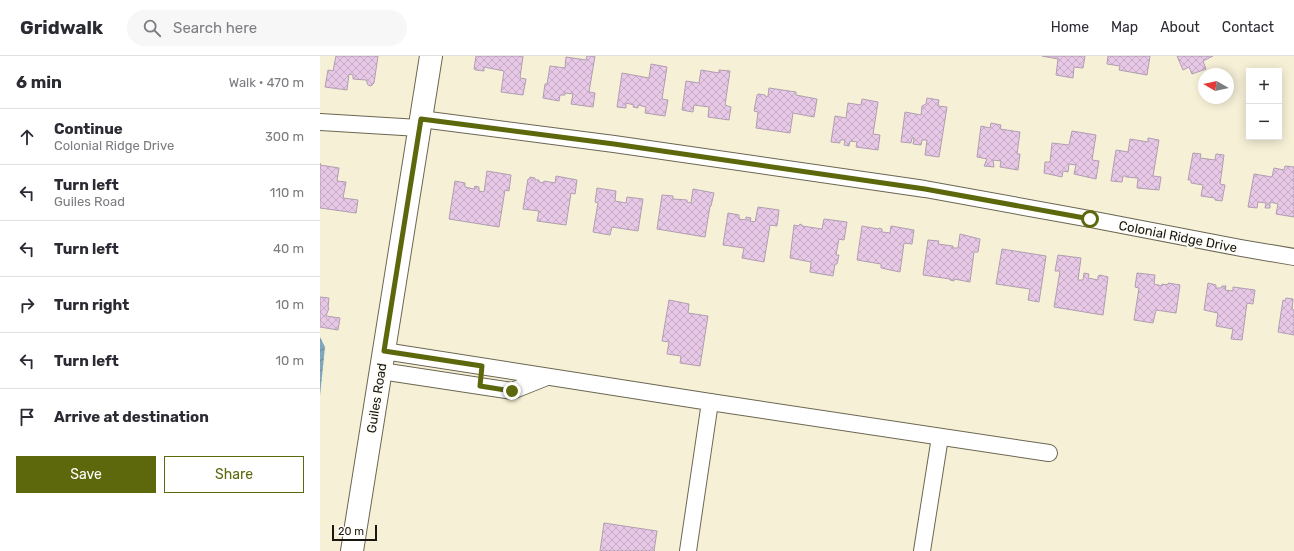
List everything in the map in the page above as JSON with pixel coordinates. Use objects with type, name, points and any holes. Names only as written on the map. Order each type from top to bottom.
[{"type":"street","name":"Guiles Road","points":[[352,551],[431,56]]},
{"type":"street","name":"Colonial Ridge Drive","points":[[320,122],[420,124],[614,144],[925,189],[1294,257]]},
{"type":"street","points":[[383,361],[482,366],[1049,453]]},
{"type":"street","points":[[383,361],[480,386],[512,391],[548,377]]},
{"type":"street","points":[[480,386],[482,366]]},
{"type":"street","points":[[688,551],[710,402]]},
{"type":"street","points":[[922,551],[940,436]]},
{"type":"water","points":[[320,337],[325,347],[320,396]]},
{"type":"building","points":[[336,56],[378,56],[374,83],[371,86],[368,85],[366,80],[353,79],[353,75],[349,74],[347,90],[325,87],[328,70],[333,71]]},
{"type":"building","points":[[476,56],[523,56],[520,78],[526,79],[523,95],[501,92],[504,71],[484,67],[484,71],[474,69]]},
{"type":"building","points":[[587,56],[595,56],[589,92],[595,93],[593,107],[571,104],[573,94],[565,93],[565,95],[560,95],[559,101],[543,98],[550,66],[565,68],[566,57],[586,60]]},
{"type":"building","points":[[1042,56],[1085,56],[1083,68],[1074,67],[1073,78],[1056,75],[1058,59]]},
{"type":"building","points":[[1108,56],[1150,56],[1147,75],[1119,70],[1120,66],[1107,64]]},
{"type":"building","points":[[1177,56],[1213,56],[1203,61],[1206,68],[1198,68],[1198,72],[1192,74],[1189,67],[1183,70]]},
{"type":"building","points":[[651,64],[667,67],[662,99],[668,100],[665,116],[645,113],[646,107],[638,105],[638,108],[633,107],[634,105],[626,103],[626,108],[617,107],[622,73],[649,78]]},
{"type":"building","points":[[701,70],[719,73],[719,70],[730,71],[725,105],[731,107],[729,120],[708,117],[709,107],[694,105],[693,112],[682,110],[686,81],[699,83]]},
{"type":"building","points":[[769,88],[796,92],[796,95],[817,99],[814,117],[793,113],[790,133],[756,128],[758,112],[754,111],[757,95],[768,96]]},
{"type":"building","points":[[927,98],[939,100],[938,106],[947,107],[939,157],[925,155],[927,140],[922,140],[921,145],[913,144],[914,138],[912,138],[911,143],[901,142],[905,112],[921,115],[922,106],[926,104]]},
{"type":"building","points":[[862,99],[878,102],[873,134],[880,135],[878,150],[856,147],[857,142],[850,141],[849,146],[844,145],[845,140],[840,140],[840,143],[831,142],[835,116],[846,118],[848,103],[861,105]]},
{"type":"building","points":[[991,123],[1001,125],[1000,129],[1020,132],[1017,154],[1020,154],[1018,170],[1000,167],[1001,161],[993,160],[994,167],[984,166],[987,159],[977,157],[981,126],[990,128]]},
{"type":"building","points":[[1072,131],[1096,135],[1092,160],[1099,161],[1096,179],[1074,174],[1076,165],[1069,164],[1068,172],[1063,171],[1062,177],[1044,173],[1045,162],[1050,162],[1052,143],[1069,145]]},
{"type":"building","points":[[1148,138],[1159,140],[1153,176],[1161,177],[1159,190],[1137,188],[1138,178],[1123,176],[1122,182],[1111,181],[1116,150],[1128,152],[1130,139],[1148,142]]},
{"type":"building","points":[[1193,153],[1201,154],[1200,158],[1215,160],[1216,154],[1224,155],[1220,184],[1225,185],[1222,201],[1215,200],[1215,198],[1201,196],[1203,185],[1191,183],[1191,180],[1188,180]]},
{"type":"building","points":[[320,165],[339,168],[337,181],[346,182],[343,198],[358,200],[356,213],[320,208]]},
{"type":"building","points":[[1285,166],[1294,167],[1294,217],[1276,214],[1278,204],[1270,202],[1270,208],[1265,208],[1266,203],[1258,202],[1257,208],[1248,207],[1254,174],[1272,177],[1274,168],[1284,170]]},
{"type":"building","points":[[487,171],[511,175],[509,191],[505,190],[499,227],[449,219],[455,181],[465,183],[465,187],[474,189],[475,186],[479,187],[479,191],[484,192]]},
{"type":"building","points":[[556,176],[577,180],[575,194],[571,193],[566,225],[537,221],[539,211],[523,209],[528,179],[530,179],[530,177],[543,183],[544,181],[555,183]]},
{"type":"building","points":[[597,188],[616,191],[615,201],[626,203],[627,197],[643,199],[638,231],[612,227],[610,235],[593,232],[598,203],[595,202]]},
{"type":"building","points":[[693,189],[714,193],[710,206],[705,237],[657,229],[662,195],[673,196],[673,199],[687,200],[687,202],[691,203]]},
{"type":"building","points":[[758,207],[779,210],[777,226],[770,225],[764,262],[742,258],[744,248],[723,245],[728,213],[739,215],[739,219],[746,220],[746,217],[751,218],[750,221],[755,222]]},
{"type":"building","points":[[824,219],[847,222],[844,240],[839,239],[836,255],[839,255],[837,264],[835,264],[833,276],[810,272],[811,262],[790,258],[794,225],[799,226],[800,224],[802,226],[822,229]]},
{"type":"building","points":[[862,226],[879,228],[882,229],[882,232],[890,233],[891,226],[914,230],[912,244],[904,243],[900,272],[881,268],[881,264],[857,260]]},
{"type":"building","points":[[960,234],[980,239],[978,252],[974,252],[970,282],[954,279],[954,281],[950,279],[923,275],[928,240],[939,241],[938,244],[958,248]]},
{"type":"building","points":[[1002,249],[1046,256],[1039,302],[1028,300],[1030,289],[996,284]]},
{"type":"building","points":[[1058,255],[1081,258],[1078,280],[1083,280],[1084,273],[1089,274],[1088,278],[1098,280],[1098,276],[1100,275],[1108,277],[1103,315],[1054,307],[1060,271],[1055,271]]},
{"type":"building","points":[[1137,273],[1155,275],[1154,284],[1162,286],[1162,284],[1168,285],[1168,283],[1180,285],[1176,313],[1156,310],[1153,323],[1134,320],[1139,288],[1135,287]]},
{"type":"building","points":[[1208,283],[1216,285],[1216,288],[1226,286],[1225,290],[1233,291],[1233,287],[1255,290],[1253,304],[1247,303],[1242,340],[1231,339],[1233,329],[1216,326],[1218,313],[1204,310]]},
{"type":"building","points":[[320,297],[329,298],[329,308],[326,316],[340,318],[338,330],[320,327]]},
{"type":"building","points":[[1286,298],[1293,299],[1292,310],[1294,310],[1294,335],[1278,332],[1283,300],[1285,301]]},
{"type":"building","points":[[669,300],[689,304],[688,313],[708,316],[700,366],[680,363],[681,356],[667,354],[669,342],[662,341]]},
{"type":"building","points":[[604,523],[657,531],[654,551],[600,551]]},
{"type":"route","points":[[512,391],[480,386],[482,366],[384,351],[421,119],[614,144],[925,189],[1090,219]]}]
